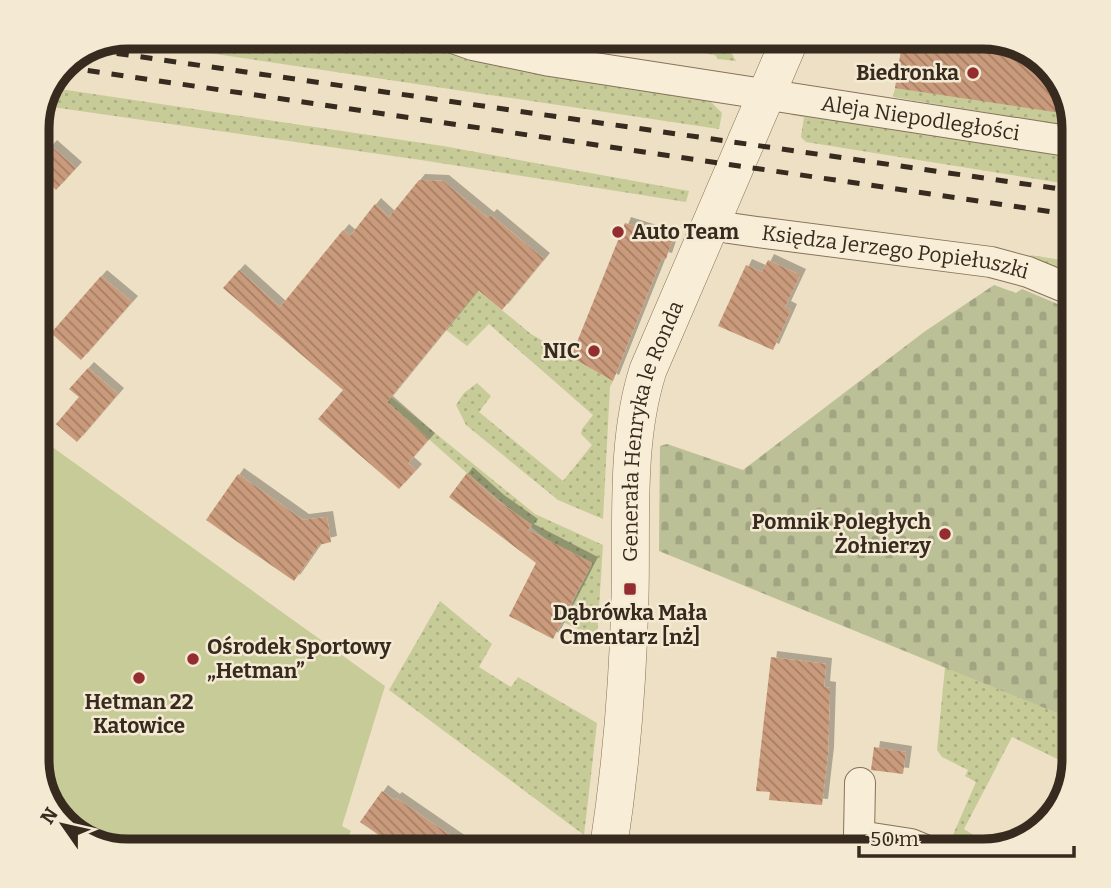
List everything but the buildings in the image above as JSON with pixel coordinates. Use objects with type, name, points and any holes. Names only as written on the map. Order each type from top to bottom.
[{"type":"street","name":"Aleja Niepodległości","points":[[492,49],[550,61],[1062,140]]},
{"type":"street","name":"Generała Henryka le Ronda","points":[[610,839],[625,715],[629,648],[631,495],[638,405],[648,370],[786,49]]},
{"type":"street","name":"Księdza Jerzego Popiełuszki","points":[[712,222],[729,228],[991,262],[1062,285]]},
{"type":"street","points":[[857,839],[860,783]]},
{"type":"green space","points":[[181,49],[441,49],[486,60],[709,100],[722,113],[719,129]]},
{"type":"green space","points":[[676,49],[729,49],[736,61],[718,59],[715,55]]},
{"type":"green space","points":[[895,88],[1056,99],[1062,125],[893,97]]},
{"type":"green space","points":[[59,89],[443,146],[689,191],[686,202],[421,160],[52,107]]},
{"type":"green space","points":[[796,110],[1062,150],[1062,183],[806,142],[801,137],[804,117],[791,115]]},
{"type":"green space","points":[[1030,255],[1062,260],[1062,270]]},
{"type":"green space","points":[[994,285],[1016,293],[1022,289],[1062,306],[1062,715],[659,551],[660,446],[667,444],[743,470],[924,332]]},
{"type":"green space","points":[[475,288],[531,334],[613,381],[610,387],[603,519],[558,500],[466,425],[456,405],[464,393],[477,383],[491,396],[479,412],[563,481],[592,445],[581,434],[593,415],[489,324],[467,346],[446,330],[461,311],[458,308]]},
{"type":"green space","points":[[281,308],[535,514],[603,545],[597,638],[563,622],[592,563],[548,541]]},
{"type":"green space","name":"Ośrodek Sportowy „Hetman”","points":[[49,445],[385,686],[342,826],[351,831],[347,839],[128,839],[98,833],[98,790],[55,790],[49,765]]},
{"type":"green space","points":[[440,601],[492,644],[479,667],[511,687],[518,677],[597,723],[584,835],[389,690]]},
{"type":"green space","points":[[945,667],[1062,715],[1062,761],[1012,737],[964,829],[975,836],[974,839],[952,837],[976,782],[965,776],[968,770],[942,757],[937,750]]},
{"type":"railway","points":[[108,52],[1062,189]]},
{"type":"railway","points":[[76,69],[1062,213]]},
{"type":"place","name":"Biedronka","points":[[973,73]]},
{"type":"place","name":"Auto Team","points":[[618,232]]},
{"type":"place","name":"NIC","points":[[594,351]]},
{"type":"place","name":"Pomnik Poległych Żołnierzy","points":[[945,534]]},
{"type":"place","name":"Dąbrówka Mała Cmentarz [nż]","points":[[630,589]]},
{"type":"place","name":"Ośrodek Sportowy „Hetman”","points":[[193,659]]},
{"type":"place","name":"Hetman 22 Katowice","points":[[139,678]]}]
